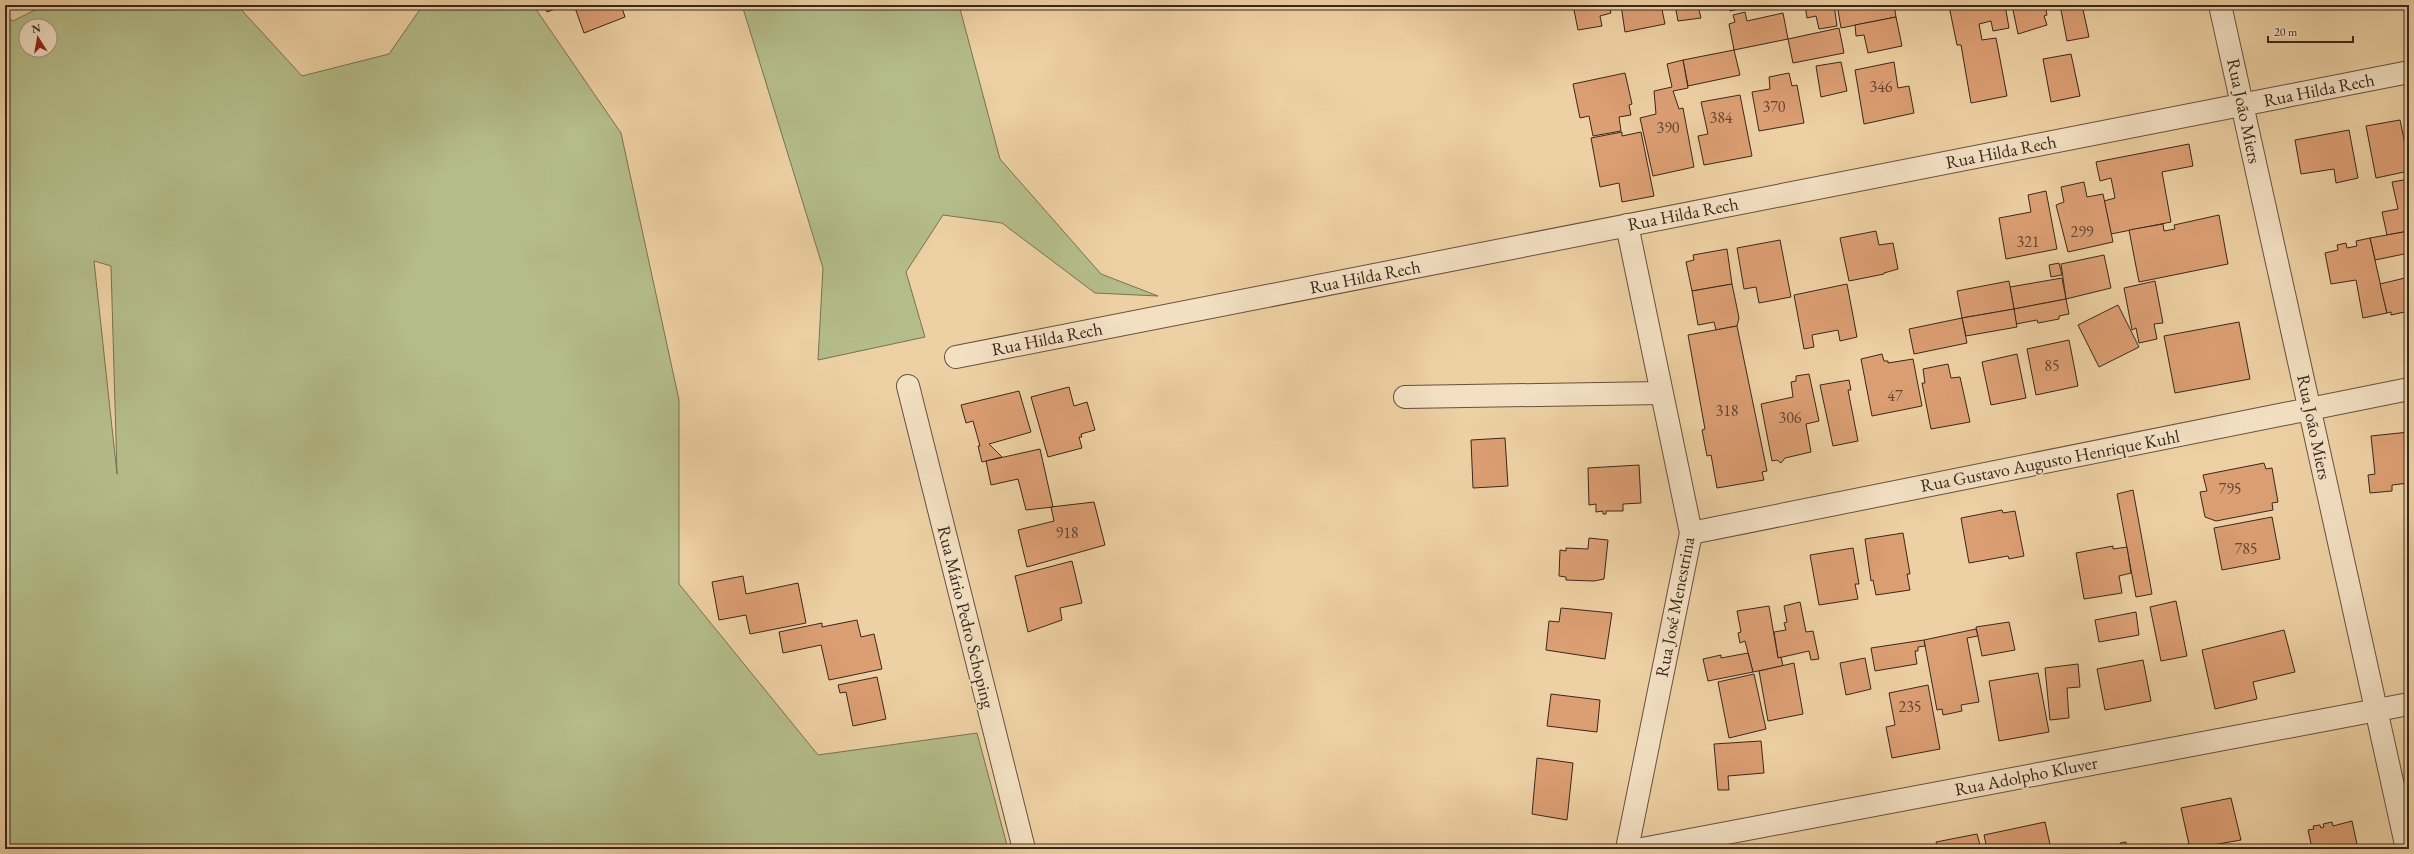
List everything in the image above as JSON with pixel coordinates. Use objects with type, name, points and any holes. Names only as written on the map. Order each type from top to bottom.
[{"type":"street","name":"Rua João Miers","points":[[2220,5],[2407,849]]},
{"type":"street","name":"Rua Hilda Rech","points":[[956,357],[2409,72]]},
{"type":"street","name":"Rua José Menestrina","points":[[1627,225],[1690,533],[1627,849]]},
{"type":"street","name":"Rua Mário Pedro Schoping","points":[[908,386],[1024,849]]},
{"type":"street","name":"Rua Gustavo Augusto Henrique Kuhl","points":[[1690,533],[2409,389]]},
{"type":"street","points":[[1405,397],[1662,393]]},
{"type":"street","name":"Rua Adolpho Kluver","points":[[1642,849],[2409,704]]},
{"type":"green space","points":[[45,5],[237,5],[302,76],[389,54],[423,5],[533,5],[621,133],[679,400],[679,584],[818,755],[977,733],[1008,849],[5,849],[5,15],[13,21],[18,18],[18,58],[58,58],[58,18],[19,18]],"holes":[[[94,261],[111,266],[117,474]]]},
{"type":"green space","points":[[742,5],[959,5],[1000,159],[1101,274],[1158,296],[1095,293],[1002,223],[943,215],[906,272],[925,337],[818,360],[823,268]]},
{"type":"building","points":[[545,5],[566,5],[547,12]]},
{"type":"building","points":[[574,5],[632,5],[622,8],[625,17],[584,33]]},
{"type":"building","points":[[1573,5],[1609,5],[1611,13],[1600,16],[1602,26],[1578,30]]},
{"type":"building","points":[[1621,5],[1661,5],[1665,24],[1625,32]]},
{"type":"building","points":[[1675,5],[1704,5],[1698,6],[1701,18],[1678,21]]},
{"type":"building","points":[[1729,5],[1761,5],[1730,11]]},
{"type":"building","points":[[1805,5],[1834,5],[1837,26],[1819,29],[1816,16],[1807,18]]},
{"type":"building","points":[[1837,5],[1894,5],[1896,17],[1841,28]]},
{"type":"building","points":[[2005,5],[2009,28],[1993,31],[1991,21],[1979,24],[1982,40],[1996,38],[2007,96],[1971,103],[1961,45],[1957,45],[1949,6]]},
{"type":"building","points":[[2012,5],[2045,5],[2047,15],[2044,16],[2047,25],[2018,34]]},
{"type":"building","points":[[2060,5],[2082,5],[2089,37],[2067,41]]},
{"type":"building","points":[[1745,12],[1747,21],[1783,13],[1788,39],[1734,50],[1729,24],[1735,22],[1733,15]]},
{"type":"building","points":[[1896,17],[1902,46],[1868,53],[1864,35],[1856,36],[1855,25]]},
{"type":"building","points":[[1839,28],[1844,53],[1793,63],[1788,39]]},
{"type":"building","points":[[1734,50],[1740,75],[1688,86],[1683,60]]},
{"type":"building","points":[[2071,54],[2080,96],[2051,102],[2043,59]]},
{"type":"building","points":[[1683,60],[1688,88],[1673,91],[1679,109],[1683,108],[1694,167],[1653,176],[1640,118],[1656,114],[1654,91],[1672,87],[1667,64]]},
{"type":"building","points":[[1841,62],[1847,91],[1821,97],[1816,66]]},
{"type":"building","points":[[1894,62],[1898,88],[1909,86],[1914,113],[1864,124],[1855,70]]},
{"type":"building","points":[[1625,73],[1632,104],[1629,105],[1631,115],[1619,117],[1621,131],[1593,136],[1589,116],[1580,118],[1573,84]]},
{"type":"building","points":[[1789,73],[1792,86],[1797,85],[1804,123],[1759,131],[1752,92],[1770,89],[1769,77]]},
{"type":"building","points":[[1740,95],[1752,156],[1704,165],[1698,136],[1708,134],[1701,102]]},
{"type":"building","points":[[2400,120],[2406,149],[2409,148],[2409,171],[2376,178],[2366,126]]},
{"type":"building","points":[[2349,130],[2358,178],[2336,183],[2334,169],[2301,174],[2295,140]]},
{"type":"building","points":[[1622,132],[1622,136],[1641,132],[1654,196],[1622,202],[1619,183],[1600,187],[1591,138]]},
{"type":"building","points":[[2189,144],[2193,166],[2162,172],[2171,222],[2111,234],[2104,201],[2115,198],[2111,178],[2100,181],[2096,162]]},
{"type":"building","points":[[2409,179],[2409,231],[2387,235],[2382,212],[2398,209],[2392,182]]},
{"type":"building","points":[[2084,182],[2087,197],[2103,194],[2113,242],[2068,252],[2056,205],[2064,202],[2061,187]]},
{"type":"building","points":[[2046,191],[2057,249],[2006,259],[1999,218],[2031,212],[2028,195]]},
{"type":"building","points":[[2219,215],[2228,264],[2139,282],[2129,230],[2163,224],[2164,231],[2175,229],[2174,225]]},
{"type":"building","points":[[1876,231],[1879,245],[1893,243],[1898,269],[1884,274],[1849,281],[1840,238]]},
{"type":"building","points":[[2409,231],[2409,253],[2375,260],[2370,238]]},
{"type":"building","points":[[2370,238],[2387,313],[2363,318],[2356,280],[2331,284],[2325,253],[2338,250],[2337,245],[2346,243],[2347,248],[2357,246],[2356,241]]},
{"type":"building","points":[[1780,240],[1791,297],[1759,303],[1756,287],[1744,289],[1737,248]]},
{"type":"building","points":[[1727,249],[1732,284],[1692,291],[1686,262],[1694,260],[1693,255]]},
{"type":"building","points":[[2104,255],[2111,288],[2066,299],[2061,264]]},
{"type":"building","points":[[2059,263],[2062,275],[2051,277],[2049,265]]},
{"type":"building","points":[[2409,277],[2409,311],[2391,315],[2391,312],[2387,313],[2380,284]]},
{"type":"building","points":[[2062,278],[2066,299],[2014,309],[2010,287]]},
{"type":"building","points":[[2009,281],[2014,309],[1962,318],[1957,291]]},
{"type":"building","points":[[2155,281],[2163,323],[2154,324],[2157,339],[2139,343],[2136,328],[2132,330],[2124,288]]},
{"type":"building","points":[[1732,284],[1739,318],[1737,326],[1716,330],[1714,322],[1698,325],[1692,291]]},
{"type":"building","points":[[1847,284],[1857,337],[1840,341],[1838,330],[1812,335],[1814,347],[1804,349],[1794,295]]},
{"type":"building","points":[[2066,299],[2069,314],[2059,316],[2059,319],[2038,323],[2037,320],[2016,324],[2014,309]]},
{"type":"building","points":[[2118,305],[2139,347],[2099,367],[2078,325]]},
{"type":"building","points":[[2014,309],[2017,327],[1966,336],[1962,318]]},
{"type":"building","points":[[1962,318],[1967,343],[1914,354],[1909,329]]},
{"type":"building","points":[[2239,322],[2250,379],[2175,393],[2164,336]]},
{"type":"building","points":[[1737,326],[1767,471],[1762,472],[1764,480],[1717,488],[1711,455],[1707,456],[1702,430],[1705,429],[1688,335]]},
{"type":"building","points":[[2069,340],[2078,386],[2036,395],[2027,349]]},
{"type":"building","points":[[1882,354],[1884,361],[1888,361],[1888,363],[1913,359],[1922,406],[1872,416],[1861,359]]},
{"type":"building","points":[[2017,354],[2026,398],[1991,405],[1982,362]]},
{"type":"building","points":[[1948,364],[1951,378],[1960,377],[1970,422],[1931,429],[1922,383],[1925,383],[1923,369]]},
{"type":"building","points":[[1809,374],[1819,421],[1806,424],[1811,452],[1785,458],[1781,463],[1777,460],[1772,461],[1761,404],[1793,397],[1791,382],[1796,381],[1796,376]]},
{"type":"building","points":[[1849,380],[1851,390],[1848,390],[1858,441],[1833,446],[1820,385]]},
{"type":"building","points":[[1069,387],[1074,406],[1087,402],[1095,430],[1081,434],[1082,437],[1079,437],[1082,448],[1048,457],[1031,397]]},
{"type":"building","points":[[1019,391],[1031,432],[989,444],[1002,457],[982,462],[978,446],[980,446],[973,421],[966,423],[961,405]]},
{"type":"building","points":[[2409,432],[2409,483],[2392,485],[2392,491],[2370,493],[2368,475],[2375,474],[2371,436]]},
{"type":"building","points":[[1505,438],[1508,486],[1473,488],[1471,440]]},
{"type":"building","points":[[1040,449],[1053,507],[1026,510],[1018,479],[991,485],[986,461]]},
{"type":"building","points":[[2264,463],[2266,469],[2272,468],[2278,502],[2272,503],[2273,510],[2216,521],[2205,517],[2200,492],[2207,491],[2203,475]]},
{"type":"building","points":[[1639,465],[1641,503],[1623,504],[1623,511],[1606,511],[1606,514],[1603,514],[1603,511],[1596,512],[1596,504],[1589,505],[1588,468]]},
{"type":"building","points":[[2133,490],[2152,594],[2136,597],[2117,494]]},
{"type":"building","points":[[1094,502],[1105,545],[1027,567],[1018,530],[1054,521],[1051,507]]},
{"type":"building","points":[[2002,510],[2003,513],[2015,511],[2024,556],[2009,559],[2008,556],[1969,563],[1961,518]]},
{"type":"building","points":[[2272,517],[2280,559],[2222,570],[2214,528]]},
{"type":"building","points":[[1903,533],[1910,574],[1907,574],[1910,590],[1876,595],[1873,580],[1871,581],[1865,539]]},
{"type":"building","points":[[1589,538],[1608,540],[1604,579],[1594,581],[1566,580],[1566,577],[1559,576],[1560,550],[1566,551],[1566,548],[1588,549]]},
{"type":"building","points":[[2113,546],[2113,549],[2127,547],[2131,573],[2119,576],[2122,593],[2084,599],[2076,553]]},
{"type":"building","points":[[1853,548],[1859,584],[1855,584],[1858,599],[1819,605],[1810,555]]},
{"type":"building","points":[[1072,561],[1082,603],[1060,608],[1062,620],[1028,632],[1015,576]]},
{"type":"building","points":[[743,576],[746,594],[798,583],[806,623],[750,634],[746,615],[719,620],[712,582]]},
{"type":"building","points":[[2176,601],[2187,656],[2161,661],[2150,607]]},
{"type":"building","points":[[1800,602],[1806,632],[1813,631],[1819,659],[1811,660],[1809,651],[1778,658],[1774,632],[1786,630],[1784,623],[1787,622],[1784,606]]},
{"type":"building","points":[[1769,606],[1778,658],[1781,657],[1783,666],[1753,672],[1745,641],[1740,643],[1738,633],[1741,632],[1737,611]]},
{"type":"building","points":[[1561,608],[1612,613],[1605,659],[1546,650],[1549,621],[1559,622]]},
{"type":"building","points":[[2136,612],[2139,635],[2099,642],[2095,620]]},
{"type":"building","points":[[857,620],[861,637],[874,634],[882,669],[829,680],[821,645],[783,653],[779,632],[822,623],[822,627]]},
{"type":"building","points":[[2009,622],[2015,650],[1982,656],[1976,627]]},
{"type":"building","points":[[1976,629],[1978,636],[1967,638],[1979,702],[1961,705],[1962,711],[1943,715],[1942,709],[1937,710],[1924,640]]},
{"type":"building","points":[[2284,630],[2295,672],[2253,682],[2257,699],[2215,709],[2202,650]]},
{"type":"building","points":[[1924,640],[1925,646],[1918,647],[1918,651],[1915,651],[1917,664],[1875,671],[1871,648]]},
{"type":"building","points":[[1748,653],[1753,672],[1708,681],[1703,659],[1721,655],[1721,658]]},
{"type":"building","points":[[1865,658],[1871,689],[1846,695],[1840,663]]},
{"type":"building","points":[[2143,660],[2151,701],[2105,710],[2097,669]]},
{"type":"building","points":[[1794,663],[1803,714],[1768,721],[1759,671]]},
{"type":"building","points":[[2078,664],[2080,687],[2067,688],[2069,718],[2050,720],[2045,668]]},
{"type":"building","points":[[2038,673],[2049,732],[1999,741],[1989,681]]},
{"type":"building","points":[[1754,674],[1766,729],[1729,738],[1718,682]]},
{"type":"building","points":[[877,677],[886,719],[853,726],[846,692],[840,693],[838,685]]},
{"type":"building","points":[[1928,685],[1940,749],[1892,758],[1886,727],[1895,725],[1889,693]]},
{"type":"building","points":[[1551,694],[1600,700],[1597,732],[1547,726]]},
{"type":"building","points":[[1761,741],[1764,773],[1728,776],[1729,790],[1718,790],[1714,744]]},
{"type":"building","points":[[1537,758],[1573,763],[1567,820],[1532,814]]},
{"type":"building","points":[[2231,798],[2241,840],[2190,849],[2181,808]]},
{"type":"building","points":[[2352,821],[2358,849],[2312,848],[2308,830],[2314,829],[2313,826],[2320,825],[2321,828],[2324,827],[2323,824],[2332,822],[2333,826]]},
{"type":"building","points":[[2045,822],[2051,849],[1987,849],[1984,835]]},
{"type":"building","points":[[1977,834],[1981,849],[1938,849],[1936,842]]},
{"type":"building","points":[[2126,842],[2127,849],[2121,849],[2120,843]]}]
